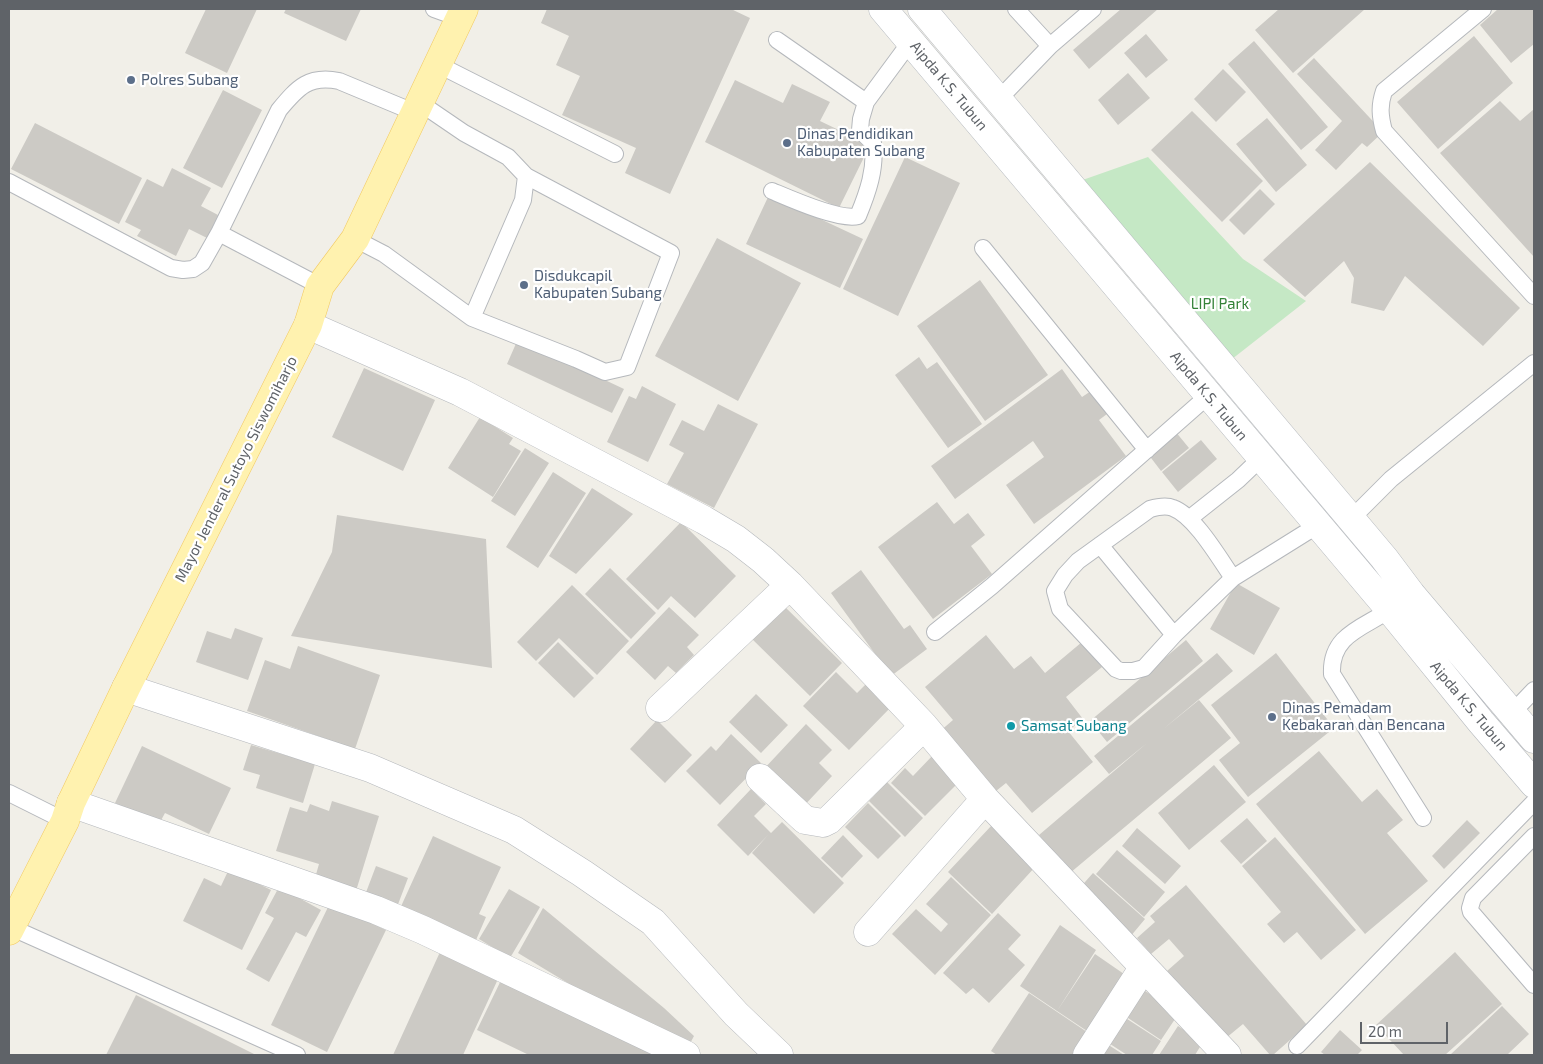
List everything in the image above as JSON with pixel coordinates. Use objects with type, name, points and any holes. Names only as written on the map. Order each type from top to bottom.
[{"type":"main road","name":"Mayor Jenderal Sutoyo Siswomiharjo","points":[[10,929],[68,812],[126,688],[308,325],[320,286],[355,239],[462,14]]},
{"type":"street","name":"Aipda K.S. Tubun","points":[[883,9],[1318,525],[1400,602],[1512,713],[1534,739]]},
{"type":"street","name":"Aipda K.S. Tubun","points":[[922,9],[1384,558],[1400,602],[1481,722],[1534,784]]},
{"type":"street","points":[[308,325],[460,392],[704,520],[736,538],[764,560],[924,726],[985,799],[1227,1055]]},
{"type":"street","points":[[660,708],[790,585]]},
{"type":"street","points":[[126,688],[370,768],[514,830],[582,873],[653,922],[736,1014],[779,1055]]},
{"type":"street","points":[[760,778],[805,820],[823,823],[829,820],[924,726]]},
{"type":"street","points":[[868,932],[985,799]]},
{"type":"street","points":[[68,812],[376,910],[431,934],[686,1055]]},
{"type":"street","points":[[1087,1055],[1143,968]]},
{"type":"lane","points":[[434,9],[462,14]]},
{"type":"lane","points":[[1016,9],[1050,46]]},
{"type":"lane","points":[[998,100],[1050,46],[1093,9]]},
{"type":"lane","points":[[1483,9],[1384,92],[1380,103],[1380,116],[1384,131],[1534,296]]},
{"type":"lane","points":[[777,40],[866,102]]},
{"type":"lane","points":[[772,191],[843,217],[852,218],[858,216],[870,188],[874,157],[873,143],[860,130],[866,102],[911,41]]},
{"type":"lane","points":[[437,64],[615,154]]},
{"type":"lane","points":[[9,182],[171,268],[193,269],[202,263],[219,232],[279,110],[290,96],[308,81],[327,78],[418,108],[508,158],[526,176],[671,253],[627,367],[605,372],[472,318],[384,254],[355,239]]},
{"type":"lane","points":[[472,318],[523,200],[526,176]]},
{"type":"lane","points":[[219,232],[320,286]]},
{"type":"lane","points":[[983,248],[1147,450]]},
{"type":"lane","points":[[1350,519],[1391,479],[1534,363]]},
{"type":"lane","points":[[935,632],[992,586],[1210,395]]},
{"type":"lane","points":[[1190,518],[1238,480],[1261,458]]},
{"type":"lane","points":[[1233,578],[1190,518],[1172,507],[1160,506],[1150,509],[1078,561],[1055,591],[1060,609],[1116,669],[1133,671],[1144,668],[1174,635],[1233,578],[1318,525]]},
{"type":"lane","points":[[1100,544],[1174,635]]},
{"type":"lane","points":[[1400,602],[1342,640],[1335,650],[1332,661],[1332,674],[1423,818]]},
{"type":"lane","points":[[1512,713],[1534,690]]},
{"type":"lane","points":[[9,793],[68,812]]},
{"type":"lane","points":[[1297,1046],[1534,802]]},
{"type":"lane","points":[[1534,836],[1473,898],[1470,908],[1471,912],[1534,985]]},
{"type":"lane","points":[[10,929],[297,1055]]},
{"type":"green space","name":"LIPI Park","points":[[1148,157],[1243,259],[1306,301],[1213,374],[1057,189]]},
{"type":"building","points":[[206,9],[257,9],[227,73],[185,53]]},
{"type":"building","points":[[286,9],[361,9],[346,41],[284,13]]},
{"type":"building","points":[[547,9],[731,9],[750,18],[670,194],[625,173],[636,148],[562,115],[580,76],[556,65],[569,36],[541,23]]},
{"type":"building","points":[[1121,9],[1158,9],[1089,69],[1073,50]]},
{"type":"building","points":[[1279,9],[1365,9],[1293,73],[1255,30]]},
{"type":"building","points":[[1498,9],[1534,9],[1534,44],[1511,63],[1480,25]]},
{"type":"building","points":[[1146,34],[1168,60],[1146,78],[1124,53]]},
{"type":"building","points":[[1474,36],[1513,83],[1438,149],[1397,102]]},
{"type":"building","points":[[1254,41],[1328,127],[1301,150],[1228,64]]},
{"type":"building","points":[[1314,58],[1383,132],[1367,147],[1362,143],[1336,170],[1315,150],[1342,121],[1297,74]]},
{"type":"building","points":[[1223,69],[1246,92],[1216,122],[1194,99]]},
{"type":"building","points":[[1128,73],[1150,98],[1118,125],[1098,100]]},
{"type":"building","name":"Dinas Pendidikan Kabupaten Subang","points":[[735,80],[783,103],[792,84],[830,102],[820,121],[870,145],[839,208],[705,142]]},
{"type":"building","points":[[223,90],[262,110],[222,188],[183,168]]},
{"type":"building","points":[[1500,101],[1520,121],[1534,109],[1534,257],[1440,153]]},
{"type":"building","points":[[1192,111],[1263,181],[1222,222],[1151,150]]},
{"type":"building","points":[[1267,118],[1307,165],[1276,192],[1236,144]]},
{"type":"building","points":[[35,123],[142,178],[119,224],[11,169]]},
{"type":"building","points":[[905,157],[960,183],[898,316],[843,289]]},
{"type":"building","points":[[1370,162],[1520,308],[1483,346],[1405,276],[1384,311],[1351,303],[1354,278],[1344,261],[1305,297],[1263,260]]},
{"type":"building","points":[[172,168],[211,188],[201,206],[218,215],[207,238],[189,229],[176,256],[137,236],[141,230],[125,222],[147,179],[163,187]]},
{"type":"building","points":[[1260,189],[1275,204],[1244,235],[1229,220]]},
{"type":"building","points":[[769,195],[863,239],[840,288],[746,244]]},
{"type":"building","points":[[717,238],[801,283],[738,401],[655,356]]},
{"type":"building","points":[[980,280],[1048,375],[985,421],[917,326]]},
{"type":"building","points":[[518,339],[624,389],[612,413],[507,364]]},
{"type":"building","points":[[919,357],[927,369],[937,362],[982,424],[948,448],[895,375]]},
{"type":"building","points":[[364,368],[435,400],[403,471],[332,437]]},
{"type":"building","points":[[1062,369],[1082,397],[1091,391],[1107,414],[1099,420],[1126,456],[1034,524],[1006,485],[1044,457],[1033,441],[955,499],[931,466]]},
{"type":"building","points":[[642,386],[676,404],[648,462],[607,442],[629,396],[636,399]]},
{"type":"building","points":[[718,404],[758,424],[714,508],[667,484],[684,453],[669,445],[682,420],[704,431]]},
{"type":"building","points":[[480,417],[513,438],[509,444],[521,451],[493,497],[448,468]]},
{"type":"building","points":[[1175,431],[1189,448],[1161,471],[1148,454]]},
{"type":"building","points":[[1201,440],[1217,459],[1178,492],[1162,472]]},
{"type":"building","points":[[525,448],[549,463],[515,516],[491,501]]},
{"type":"building","points":[[553,472],[586,493],[538,568],[506,547]]},
{"type":"building","points":[[592,488],[633,514],[576,574],[549,556]]},
{"type":"building","points":[[937,502],[954,524],[968,513],[985,535],[971,546],[992,574],[933,619],[878,547]]},
{"type":"building","points":[[337,515],[486,539],[492,668],[291,636],[332,552]]},
{"type":"building","points":[[681,522],[736,576],[695,618],[671,596],[658,610],[626,579]]},
{"type":"building","points":[[610,568],[656,613],[631,639],[585,594]]},
{"type":"building","points":[[861,570],[904,629],[910,625],[927,649],[891,676],[831,593]]},
{"type":"building","points":[[1236,583],[1280,608],[1254,655],[1210,629]]},
{"type":"building","points":[[572,585],[629,641],[597,675],[559,638],[536,661],[517,642]]},
{"type":"building","points":[[782,604],[842,663],[810,696],[750,637]]},
{"type":"building","points":[[669,607],[699,635],[687,647],[694,655],[676,673],[668,666],[655,680],[626,652]]},
{"type":"building","points":[[235,628],[263,638],[248,680],[196,662],[207,631],[231,639]]},
{"type":"building","name":"Samsat Subang","points":[[986,635],[1014,669],[1031,656],[1045,673],[1082,642],[1102,667],[1066,697],[1083,719],[1068,731],[1093,762],[1032,813],[1006,783],[991,795],[939,732],[953,720],[925,687]]},
{"type":"building","points":[[1186,640],[1203,661],[1107,742],[1090,721]]},
{"type":"building","points":[[558,642],[594,678],[574,698],[538,663]]},
{"type":"building","points":[[298,646],[380,675],[355,749],[247,711],[265,660],[290,669]]},
{"type":"building","points":[[1217,653],[1233,671],[1162,730],[1199,700],[1231,738],[1070,873],[1039,835],[1147,743],[1109,774],[1094,756]]},
{"type":"building","name":"Dinas Pemadam Kebakaran dan Bencana","points":[[1276,653],[1334,728],[1248,797],[1219,760],[1240,743],[1211,705]]},
{"type":"building","points":[[836,672],[857,693],[867,683],[891,707],[849,750],[803,706]]},
{"type":"building","points":[[756,694],[788,725],[761,753],[729,722]]},
{"type":"building","points":[[657,720],[692,755],[665,783],[630,749]]},
{"type":"building","points":[[806,724],[832,750],[819,763],[832,776],[801,809],[762,771]]},
{"type":"building","points":[[731,734],[761,763],[720,805],[686,771],[711,746],[716,751]]},
{"type":"building","points":[[251,745],[315,764],[303,803],[256,788],[260,775],[243,770]]},
{"type":"building","points":[[142,746],[231,788],[209,834],[165,813],[159,824],[115,803]]},
{"type":"building","points":[[1319,751],[1362,802],[1377,789],[1403,820],[1387,833],[1428,881],[1365,934],[1256,804]]},
{"type":"building","points":[[934,754],[961,780],[925,816],[891,783],[905,768],[913,776]]},
{"type":"building","points":[[1214,765],[1246,802],[1189,850],[1158,813]]},
{"type":"building","points":[[887,782],[923,818],[905,837],[869,801]]},
{"type":"building","points":[[751,789],[766,804],[754,816],[771,833],[782,822],[844,883],[814,914],[752,853],[768,835],[748,856],[717,825]]},
{"type":"building","points":[[332,801],[379,816],[356,891],[315,878],[319,864],[276,851],[290,807],[307,812],[310,804],[329,811]]},
{"type":"building","points":[[868,803],[901,836],[878,859],[845,827]]},
{"type":"building","points":[[1247,818],[1267,841],[1241,864],[1220,841]]},
{"type":"building","points":[[1467,820],[1480,833],[1444,869],[1432,856]]},
{"type":"building","points":[[992,825],[1036,866],[992,914],[948,872]]},
{"type":"building","points":[[1137,828],[1181,866],[1165,884],[1122,846]]},
{"type":"building","points":[[843,835],[863,856],[842,878],[821,858]]},
{"type":"building","points":[[433,836],[501,867],[479,914],[486,917],[473,947],[398,913]]},
{"type":"building","points":[[1275,837],[1356,930],[1321,960],[1297,932],[1284,943],[1267,924],[1281,912],[1242,866]]},
{"type":"building","points":[[1117,850],[1165,892],[1144,917],[1096,874]]},
{"type":"building","points":[[376,866],[408,878],[397,907],[365,895]]},
{"type":"building","points":[[229,869],[271,890],[242,950],[183,921],[204,878],[221,886]]},
{"type":"building","points":[[1093,873],[1145,919],[1130,937],[1077,891]]},
{"type":"building","points":[[951,877],[991,915],[935,975],[892,934],[916,909],[941,932],[948,924],[926,904]]},
{"type":"building","points":[[1186,885],[1307,1025],[1273,1055],[1270,1055],[1243,1024],[1226,1038],[1167,971],[1184,956],[1169,939],[1151,954],[1137,938],[1155,922],[1150,916]]},
{"type":"building","points":[[279,887],[321,910],[306,937],[296,932],[269,982],[246,969],[274,918],[265,913]]},
{"type":"building","points":[[509,889],[540,907],[510,958],[479,939]]},
{"type":"building","points":[[330,903],[386,930],[327,1052],[271,1025]]},
{"type":"building","points":[[543,908],[664,1008],[694,1036],[686,1051],[649,1032],[518,953]]},
{"type":"building","points":[[998,913],[1021,935],[1008,949],[1025,965],[989,1003],[973,988],[966,994],[943,973]]},
{"type":"building","points":[[1060,925],[1096,950],[1057,1011],[1020,986]]},
{"type":"building","points":[[440,952],[498,979],[463,1055],[393,1055]]},
{"type":"building","points":[[1455,952],[1502,1004],[1445,1055],[1404,1055],[1376,1025]]},
{"type":"building","points":[[1095,954],[1124,974],[1087,1031],[1057,1011]]},
{"type":"building","points":[[504,974],[667,1055],[529,1055],[477,1030]]},
{"type":"building","points":[[1139,987],[1179,1013],[1161,1040],[1122,1014]]},
{"type":"building","points":[[1029,993],[1087,1032],[1072,1055],[997,1055],[991,1051]]},
{"type":"building","points":[[136,995],[256,1055],[106,1055]]},
{"type":"building","points":[[1502,1006],[1529,1034],[1508,1054],[1510,1055],[1450,1055]]},
{"type":"building","points":[[1121,1015],[1161,1041],[1152,1055],[1127,1055],[1104,1040]]},
{"type":"building","points":[[1178,1026],[1203,1042],[1195,1055],[1159,1055]]},
{"type":"building","points":[[1340,1030],[1362,1050],[1357,1055],[1325,1055],[1321,1052]]},
{"type":"building","points":[[1104,1042],[1124,1055],[1095,1055]]},
{"type":"place","name":"Polres Subang","points":[[131,80]]},
{"type":"place","name":"Dinas Pendidikan Kabupaten Subang","points":[[787,143]]},
{"type":"place","name":"Disdukcapil Kabupaten Subang","points":[[524,285]]},
{"type":"place","name":"Dinas Pemadam Kebakaran dan Bencana","points":[[1272,717]]},
{"type":"place","name":"Samsat Subang","points":[[1011,726]]}]
